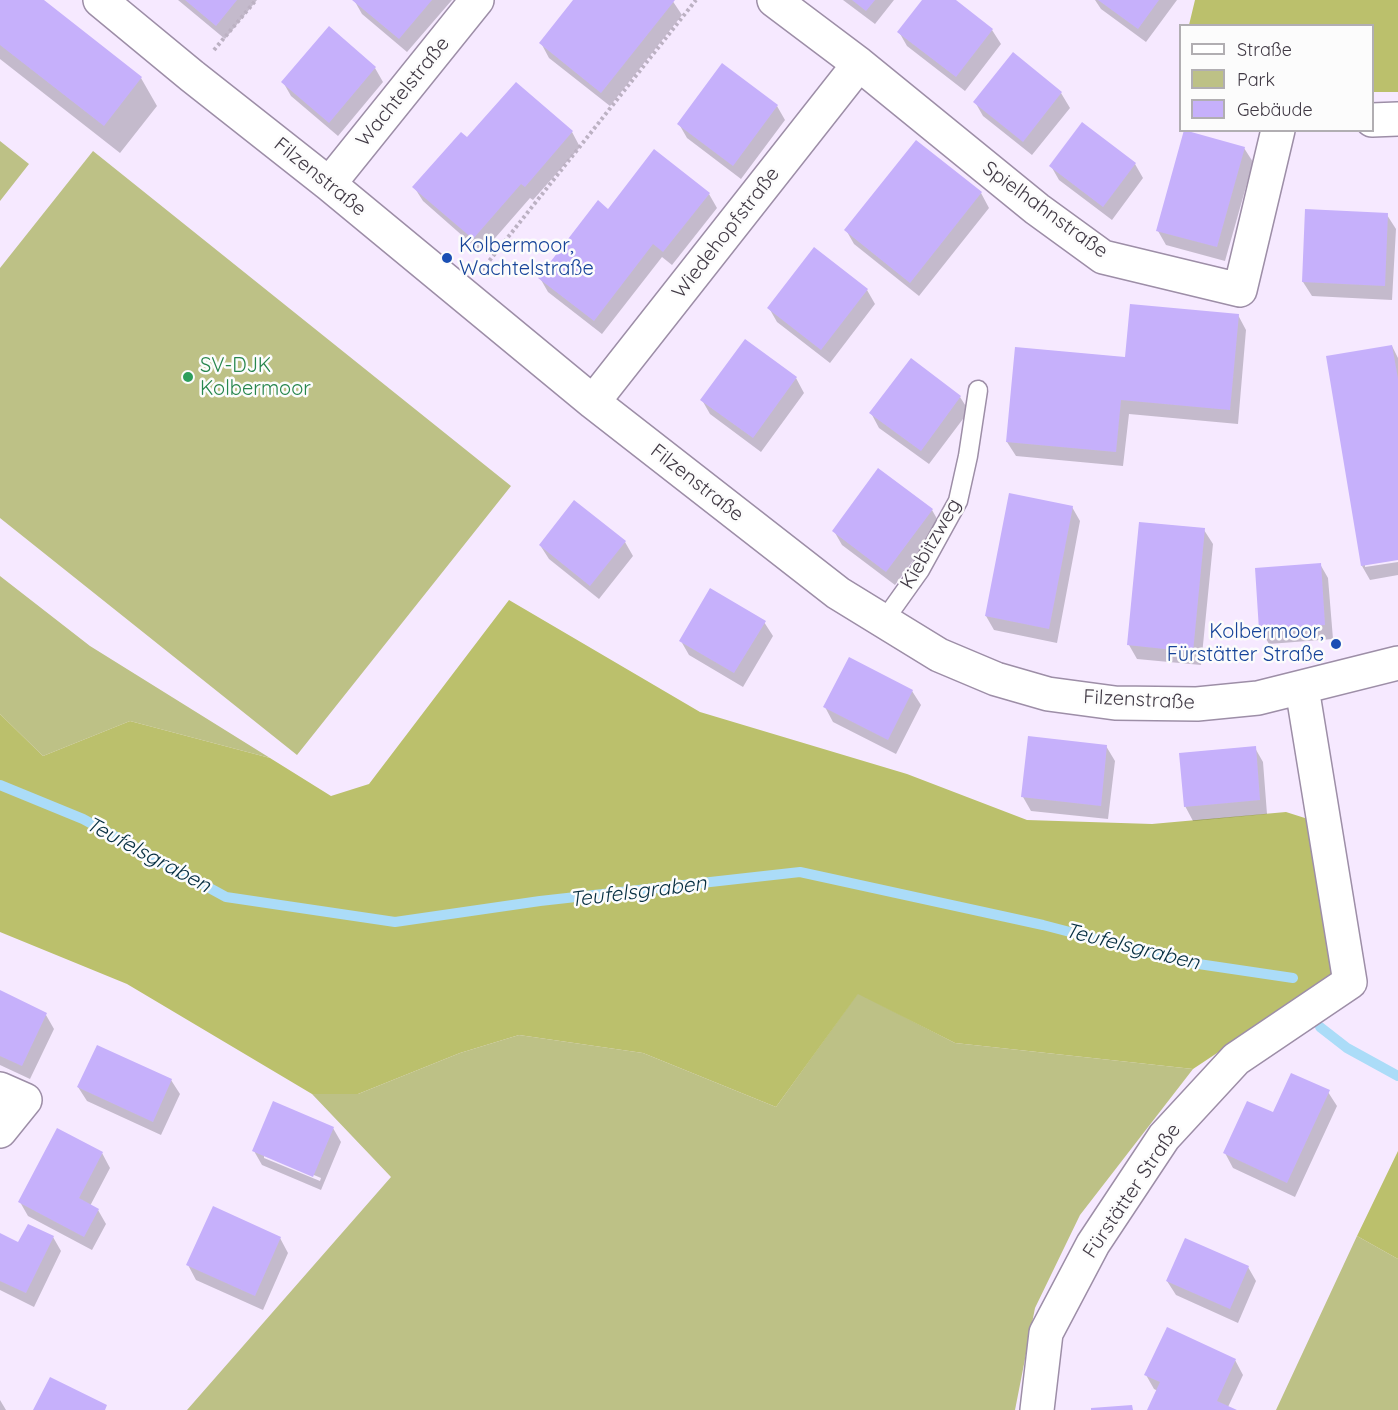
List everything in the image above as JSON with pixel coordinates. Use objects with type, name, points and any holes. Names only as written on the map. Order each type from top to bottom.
[{"type":"street","name":"Filzenstraße","points":[[100,0],[329,184],[593,402],[838,593],[939,655],[996,679],[1048,694],[1115,703],[1197,704],[1258,698],[1398,663]]},
{"type":"street","name":"Wachtelstraße","points":[[329,184],[477,0]]},
{"type":"street","name":"Spielhahnstraße","points":[[774,0],[860,64],[1037,209],[1103,257],[1240,290],[1278,132]]},
{"type":"street","name":"Wiedehopfstraße","points":[[593,402],[860,64]]},
{"type":"street","points":[[1374,120],[1398,119]]},
{"type":"street","name":"Fürstätter Straße","points":[[1037,1410],[1046,1333],[1093,1244],[1164,1137],[1236,1059],[1350,982],[1302,688]]},
{"type":"street","points":[[0,1089],[26,1100],[0,1131]]},
{"type":"lane","name":"Kiebitzweg","points":[[883,622],[920,570],[958,501],[968,456],[978,390]]},
{"type":"path","points":[[192,76],[256,0]]},
{"type":"path","points":[[463,294],[696,0]]},
{"type":"green space","points":[[1195,0],[1398,0],[1398,92],[1374,92],[1374,24],[1189,24]]},
{"type":"green space","points":[[0,141],[29,164],[0,201]]},
{"type":"green space","name":"SV-DJK Kolbermoor","points":[[93,151],[511,486],[297,755],[0,518],[0,268]]},
{"type":"green space","points":[[0,576],[90,646],[270,758],[130,721],[43,756],[0,714]]},
{"type":"green space","points":[[509,600],[700,712],[907,774],[1027,820],[1152,824],[1286,812],[1308,819],[1336,974],[1193,1069],[955,1043],[858,994],[776,1107],[643,1053],[519,1035],[460,1053],[358,1094],[312,1094],[127,984],[0,932],[0,714],[43,756],[130,721],[270,758],[331,796],[369,784]]},
{"type":"green space","points":[[858,993],[955,1043],[1193,1069],[1080,1215],[1035,1308],[1015,1410],[187,1410],[391,1177],[312,1094],[358,1094],[460,1053],[519,1035],[643,1053],[776,1107]]},
{"type":"green space","points":[[1398,1151],[1398,1259],[1357,1236]]},
{"type":"green space","points":[[1357,1236],[1398,1259],[1398,1410],[1276,1410]]},
{"type":"building","points":[[0,0],[44,0],[142,77],[104,126],[0,45]]},
{"type":"building","points":[[185,0],[237,0],[216,26]]},
{"type":"building","points":[[352,0],[432,0],[399,39]]},
{"type":"building","points":[[573,0],[675,0],[601,93],[539,43]]},
{"type":"building","points":[[852,0],[875,0],[866,11]]},
{"type":"building","points":[[922,0],[956,0],[993,29],[956,77],[897,32]]},
{"type":"building","points":[[1098,0],[1159,0],[1138,29]]},
{"type":"building","points":[[329,26],[376,67],[329,123],[281,82]]},
{"type":"building","points":[[1013,52],[1062,92],[1023,142],[973,102]]},
{"type":"building","points":[[722,63],[778,105],[733,166],[677,124]]},
{"type":"building","points":[[516,82],[573,131],[525,187],[521,184],[473,239],[412,187],[461,132],[467,137]]},
{"type":"building","points":[[1082,122],[1136,163],[1103,207],[1049,166]]},
{"type":"building","points":[[1183,132],[1191,132],[1245,147],[1217,247],[1156,231]]},
{"type":"building","points":[[916,140],[982,192],[910,283],[844,230]]},
{"type":"building","points":[[654,149],[710,193],[663,252],[653,244],[594,321],[538,278],[598,200],[608,209]]},
{"type":"building","points":[[1305,209],[1388,213],[1385,286],[1302,282]]},
{"type":"building","points":[[814,247],[868,289],[821,350],[767,308]]},
{"type":"building","points":[[1130,304],[1239,314],[1230,410],[1121,400],[1116,452],[1006,442],[1015,347],[1125,357]]},
{"type":"building","points":[[745,339],[797,377],[753,438],[700,400]]},
{"type":"building","points":[[1392,345],[1398,379],[1398,560],[1361,566],[1326,356]]},
{"type":"building","points":[[911,358],[961,396],[921,451],[869,413]]},
{"type":"building","points":[[878,468],[933,509],[886,572],[832,531]]},
{"type":"building","points":[[1009,493],[1073,506],[1049,629],[985,616]]},
{"type":"building","points":[[574,500],[626,541],[590,586],[539,545]]},
{"type":"building","points":[[1139,522],[1205,528],[1193,652],[1127,645]]},
{"type":"building","points":[[1321,563],[1325,625],[1259,630],[1255,568]]},
{"type":"building","points":[[710,588],[766,621],[734,673],[679,641]]},
{"type":"building","points":[[849,657],[913,690],[888,740],[823,707]]},
{"type":"building","points":[[1028,736],[1107,745],[1101,806],[1021,797]]},
{"type":"building","points":[[1256,746],[1260,800],[1184,807],[1179,753]]},
{"type":"building","points":[[0,990],[47,1013],[22,1066],[0,1056]]},
{"type":"building","points":[[97,1045],[172,1079],[153,1122],[77,1087]]},
{"type":"building","points":[[1291,1073],[1330,1090],[1287,1183],[1223,1153],[1247,1101],[1273,1112]]},
{"type":"building","points":[[273,1101],[334,1127],[313,1177],[252,1151]]},
{"type":"building","points":[[57,1128],[103,1152],[79,1198],[99,1209],[84,1237],[18,1202]]},
{"type":"building","points":[[213,1206],[281,1237],[255,1296],[186,1265]]},
{"type":"building","points":[[28,1224],[54,1236],[26,1293],[0,1281],[0,1233],[18,1242]]},
{"type":"building","points":[[1185,1238],[1249,1266],[1230,1309],[1166,1281]]},
{"type":"building","points":[[1167,1327],[1236,1359],[1217,1401],[1237,1410],[1147,1410],[1160,1382],[1144,1375]]},
{"type":"building","points":[[50,1377],[107,1405],[105,1410],[33,1410]]},
{"type":"building","points":[[1132,1405],[1133,1410],[1091,1410],[1091,1408]]},
{"type":"waterway","name":"Teufelsgraben","points":[[0,785],[83,819],[226,897],[395,922],[540,901],[800,872],[1043,925],[1185,962],[1293,978]]},
{"type":"waterway","name":"Teufelsgraben","points":[[1320,1027],[1347,1048],[1398,1076]]},
{"type":"place","name":"Kolbermoor, Wachtelstraße","points":[[447,258]]},
{"type":"place","name":"SV-DJK Kolbermoor","points":[[188,377]]},
{"type":"place","name":"Kolbermoor, Fürstätter Straße","points":[[1336,644]]}]
